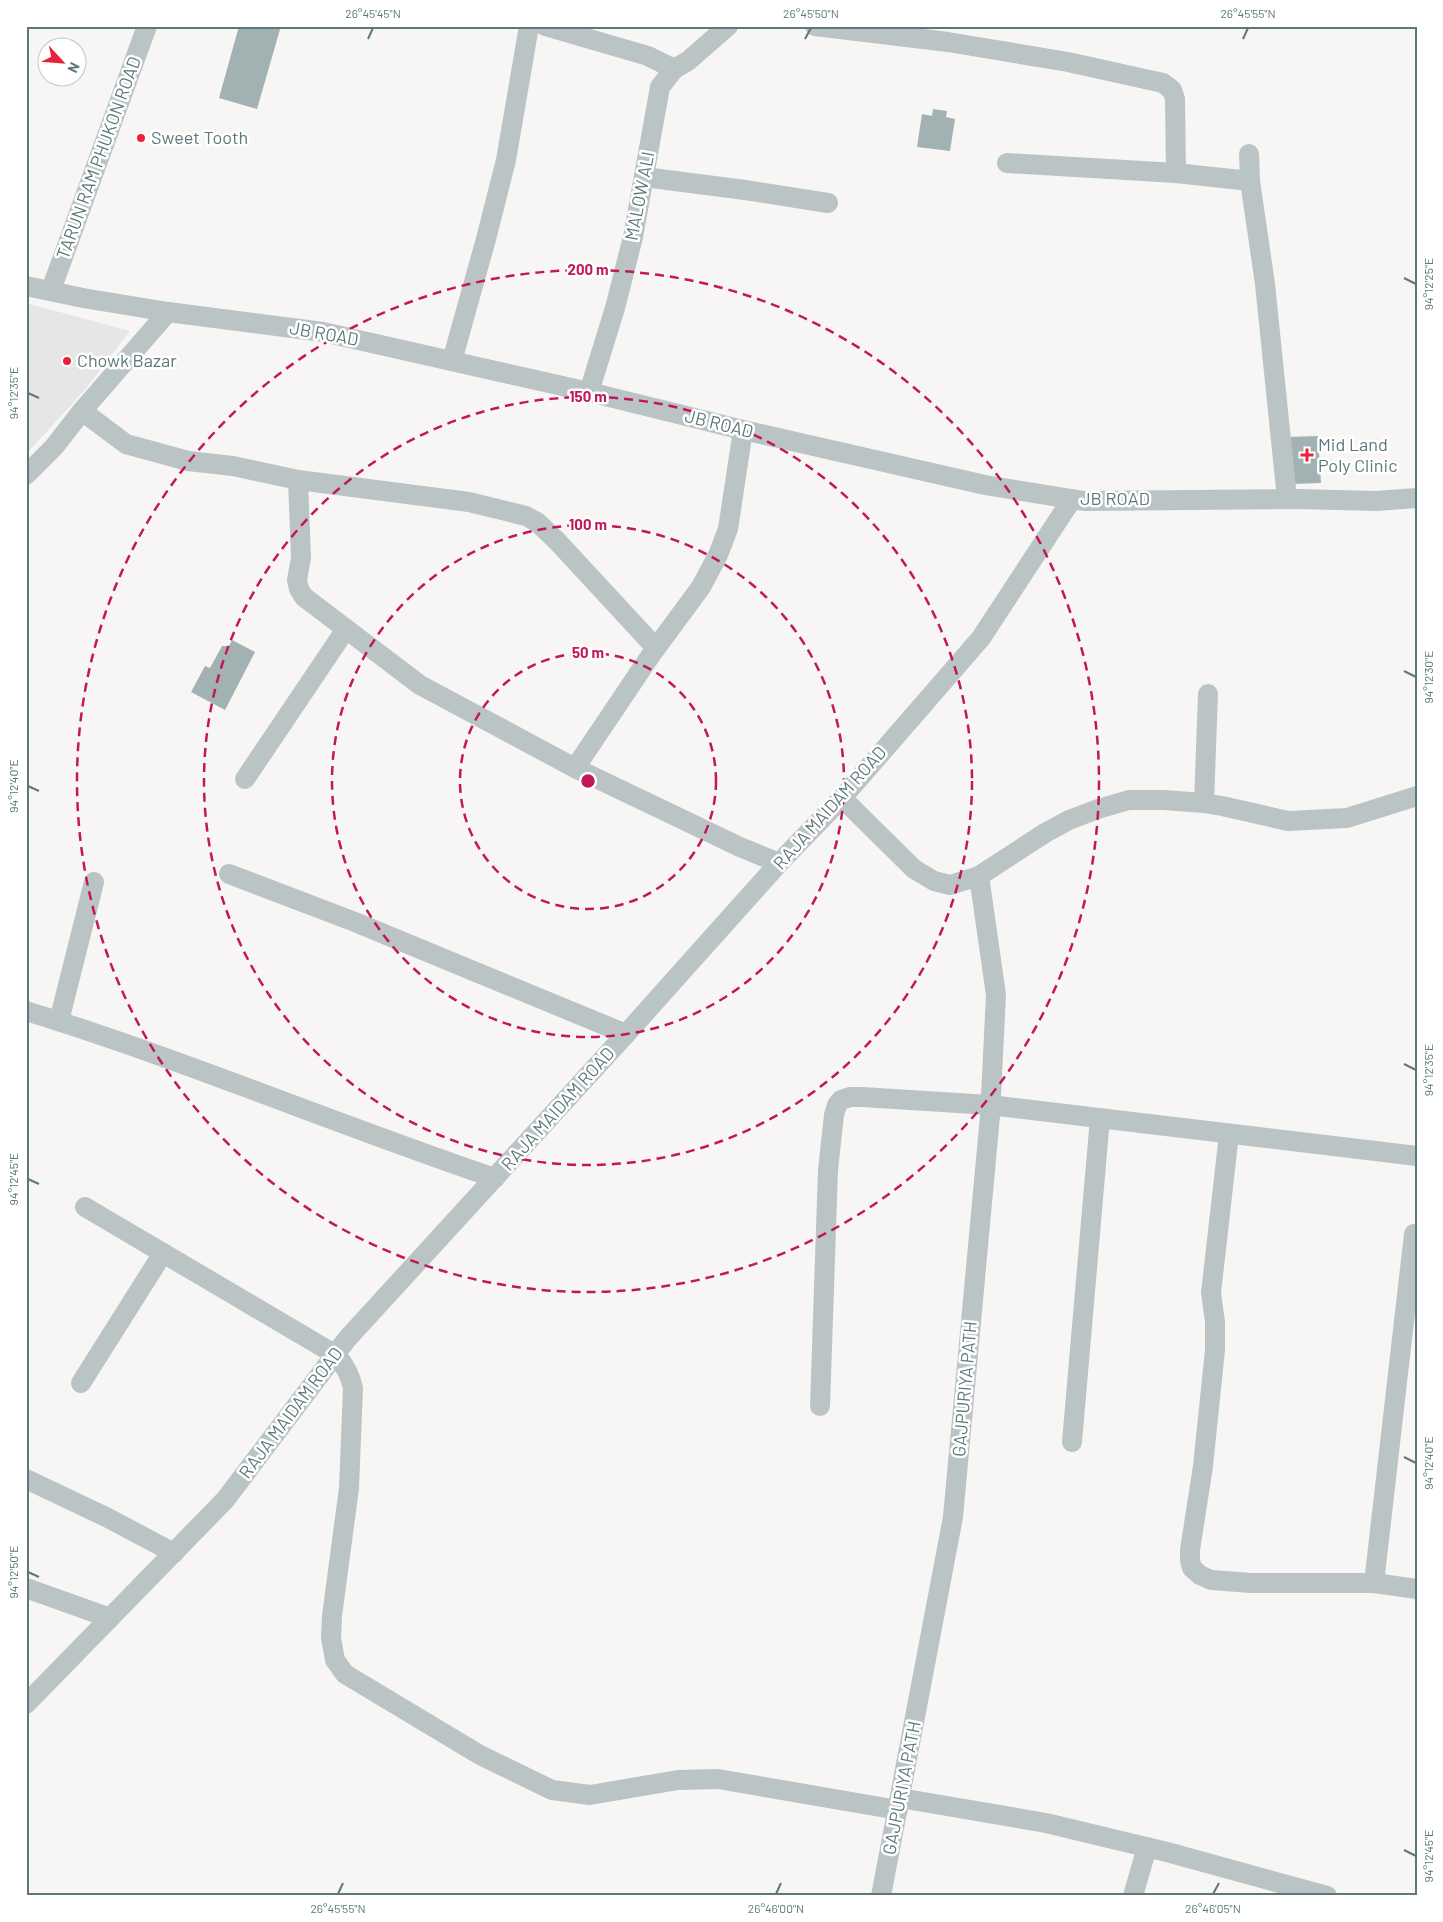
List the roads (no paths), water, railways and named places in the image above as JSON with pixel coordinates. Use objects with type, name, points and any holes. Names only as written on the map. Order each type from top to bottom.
[{"type":"street","name":"TARUN RAM PHUKON ROAD","points":[[51,290],[147,26]]},
{"type":"street","points":[[452,361],[506,160],[529,26]]},
{"type":"street","points":[[545,26],[648,56],[674,68]]},
{"type":"street","name":"MALOW ALI","points":[[589,392],[617,299],[633,237],[660,87],[674,68],[688,61],[728,26]]},
{"type":"street","points":[[815,26],[948,42],[1068,62],[1163,83],[1172,90],[1176,99],[1176,173]]},
{"type":"street","points":[[1249,154],[1250,181],[1265,284],[1287,499]]},
{"type":"street","points":[[1007,163],[1176,173],[1250,181]]},
{"type":"street","points":[[644,177],[828,203]]},
{"type":"street","name":"JB ROAD","points":[[26,286],[168,312],[323,332],[589,392],[743,430],[985,484],[1084,501],[1287,499],[1376,501],[1417,498]]},
{"type":"street","points":[[26,475],[54,447],[82,411],[168,312]]},
{"type":"street","points":[[82,411],[126,444],[188,461],[233,466],[298,480],[469,502],[526,516],[537,522],[557,541],[656,648]]},
{"type":"street","points":[[575,768],[656,648],[701,587],[718,555],[728,529],[743,430]]},
{"type":"street","points":[[298,480],[301,558],[297,580],[299,589],[304,597],[420,685],[575,768],[740,847],[779,863]]},
{"type":"street","name":"RAJA MAIDAM ROAD","points":[[26,1704],[225,1500],[354,1332],[779,863],[842,798],[981,638],[1072,499]]},
{"type":"street","points":[[245,780],[346,629]]},
{"type":"street","points":[[1204,803],[1208,694]]},
{"type":"street","points":[[842,798],[914,869],[934,881],[950,885],[979,876],[1045,832],[1069,820],[1128,800],[1204,803],[1288,821],[1347,818],[1417,796]]},
{"type":"street","points":[[229,874],[355,922],[626,1034]]},
{"type":"street","name":"GAJPURIYA PATH","points":[[881,1896],[953,1517],[990,1105],[996,995],[979,876]]},
{"type":"street","points":[[59,1021],[94,882]]},
{"type":"street","points":[[26,1011],[59,1021],[495,1178]]},
{"type":"street","points":[[820,1406],[828,1170],[837,1106],[841,1100],[862,1096],[990,1105],[1417,1156]]},
{"type":"street","points":[[1072,1442],[1100,1118]]},
{"type":"street","points":[[1229,1134],[1211,1293],[1215,1322],[1215,1350],[1203,1466],[1190,1550],[1192,1568],[1200,1575],[1211,1580],[1251,1583],[1374,1583],[1417,1589]]},
{"type":"street","points":[[85,1207],[336,1354],[346,1366],[353,1388],[349,1488],[332,1616],[331,1638],[335,1660],[345,1674],[480,1755],[552,1790],[590,1794],[678,1780],[718,1780],[1046,1824],[1147,1847],[1321,1895]]},
{"type":"street","points":[[1374,1583],[1414,1234]]},
{"type":"street","points":[[81,1383],[162,1253]]},
{"type":"street","points":[[26,1480],[106,1517],[174,1553]]},
{"type":"street","points":[[26,1588],[110,1618]]},
{"type":"street","points":[[1133,1896],[1147,1847]]},
{"type":"place","name":"Sweet Tooth","points":[[141,138]]},
{"type":"place","name":"Chowk Bazar","points":[[67,361]]},
{"type":"place","name":"Mid Land Poly Clinic","points":[[1307,455]]}]
